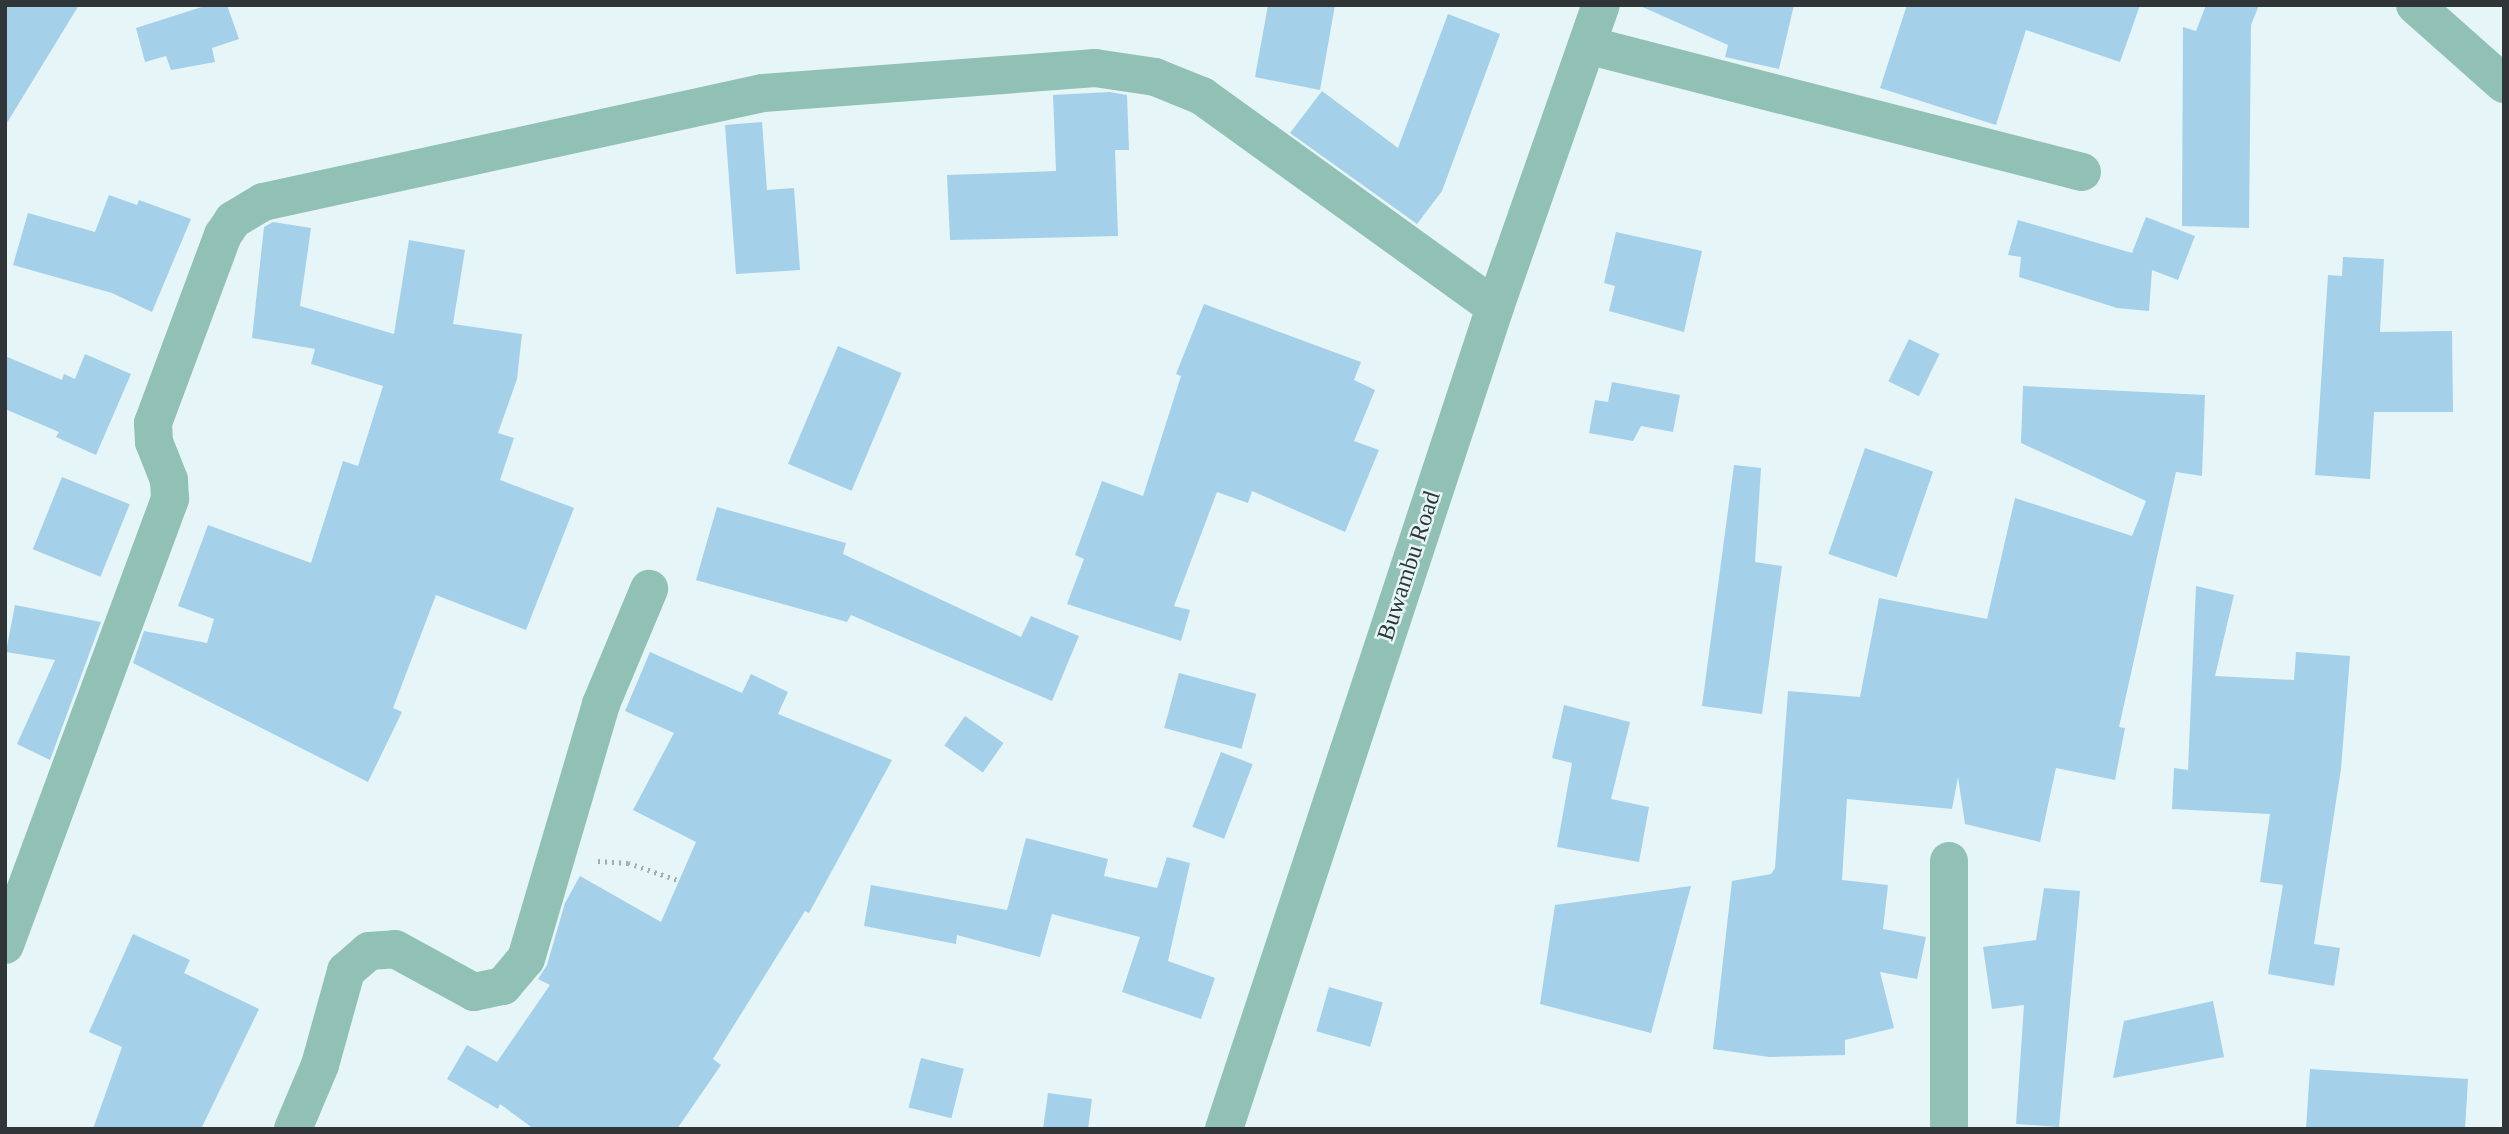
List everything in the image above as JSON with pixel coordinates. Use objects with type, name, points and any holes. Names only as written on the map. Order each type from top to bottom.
[{"type":"street","name":"Buwambu Road","points":[[1224,1129],[1495,307],[1601,5]]},
{"type":"street","points":[[2415,5],[2504,83]]},
{"type":"street","points":[[1587,45],[2081,172]]},
{"type":"street","points":[[5,945],[170,499],[169,480],[154,442],[153,423],[223,235],[233,220],[263,202],[763,93],[1096,68],[1155,76],[1202,96],[1253,128],[1495,307]]},
{"type":"street","points":[[293,1129],[320,1065],[346,971],[369,951],[395,949],[474,992],[503,986],[526,959],[559,858],[601,704],[649,589]]},
{"type":"street","points":[[1949,860],[1949,1129]]},
{"type":"path","points":[[559,858],[628,863],[678,880]]},
{"type":"building","points":[[5,5],[79,5],[5,126]]},
{"type":"building","points":[[208,5],[227,5],[239,39],[212,48],[215,62],[171,70],[166,56],[145,62],[136,28]]},
{"type":"building","points":[[1268,5],[1335,5],[1320,90],[1255,77]]},
{"type":"building","points":[[1638,5],[1794,5],[1779,69],[1725,57],[1728,45]]},
{"type":"building","points":[[1907,5],[2140,5],[2120,62],[2026,30],[1996,125],[1880,88]]},
{"type":"building","points":[[2206,5],[2259,5],[2251,25],[2249,228],[2182,226],[2183,27],[2196,31]]},
{"type":"building","points":[[1448,14],[1500,34],[1442,191],[1417,224],[1290,133],[1322,91],[1398,148]]},
{"type":"building","points":[[1110,92],[1127,95],[1129,150],[1115,150],[1118,236],[950,240],[947,175],[1056,171],[1053,95]]},
{"type":"building","points":[[762,122],[767,190],[794,188],[800,270],[736,274],[725,125]]},
{"type":"building","points":[[109,195],[137,205],[139,200],[191,219],[152,312],[112,293],[13,265],[28,213],[95,232]]},
{"type":"building","points":[[2146,217],[2195,236],[2178,280],[2152,270],[2149,311],[2117,308],[2019,277],[2021,257],[2008,255],[2018,220],[2132,253]]},
{"type":"building","points":[[273,222],[311,228],[300,306],[394,334],[409,240],[465,250],[453,324],[522,334],[517,379],[498,433],[514,438],[500,480],[574,508],[526,630],[436,595],[393,708],[402,712],[368,782],[133,663],[144,631],[207,643],[214,619],[178,606],[208,525],[311,563],[343,461],[358,466],[383,386],[311,364],[315,349],[252,338],[264,227]]},
{"type":"building","points":[[1616,232],[1702,251],[1684,332],[1609,311],[1615,286],[1604,283]]},
{"type":"building","points":[[2343,257],[2384,259],[2380,332],[2452,331],[2453,412],[2374,412],[2370,479],[2315,475],[2328,275],[2342,276]]},
{"type":"building","points":[[1204,304],[1361,362],[1354,380],[1375,390],[1354,441],[1379,450],[1345,532],[1252,491],[1248,503],[1217,492],[1174,606],[1190,610],[1181,641],[1067,604],[1084,559],[1075,555],[1102,481],[1143,496],[1181,376],[1176,374]]},
{"type":"building","points":[[1909,339],[1940,354],[1919,396],[1888,381]]},
{"type":"building","points":[[838,346],[902,373],[852,491],[788,464]]},
{"type":"building","points":[[85,354],[131,374],[96,455],[56,437],[59,432],[5,409],[5,356],[62,380],[64,374],[75,379]]},
{"type":"building","points":[[1612,382],[1680,395],[1673,432],[1641,426],[1633,441],[1589,433],[1595,400],[1608,402]]},
{"type":"building","points":[[2023,386],[2205,395],[2202,476],[2176,472],[2119,727],[2125,728],[2115,780],[2056,768],[2040,842],[1965,824],[1958,777],[1952,809],[1847,799],[1842,880],[1888,885],[1883,929],[1926,937],[1917,979],[1880,972],[1894,1028],[1845,1040],[1845,1055],[1769,1057],[1713,1049],[1732,881],[1771,874],[1775,868],[1788,691],[1860,697],[1879,598],[1987,619],[2015,498],[2132,536],[2146,501],[2021,443]]},
{"type":"building","points":[[1865,448],[1933,471],[1897,577],[1829,554]]},
{"type":"building","points":[[1734,465],[1761,468],[1755,562],[1782,566],[1762,714],[1702,706]]},
{"type":"building","points":[[62,477],[130,504],[100,577],[33,549]]},
{"type":"building","points":[[717,507],[846,543],[843,554],[1021,637],[1031,616],[1079,636],[1052,701],[851,615],[847,622],[696,580]]},
{"type":"building","points":[[2196,586],[2234,595],[2215,676],[2294,680],[2296,652],[2350,656],[2341,769],[2314,944],[2340,948],[2334,986],[2268,974],[2283,885],[2260,882],[2270,814],[2172,809],[2174,768],[2188,770]]},
{"type":"building","points":[[15,605],[101,622],[50,760],[17,744],[55,660],[6,652]]},
{"type":"building","points":[[650,652],[742,693],[751,674],[788,692],[778,714],[892,760],[809,913],[805,911],[713,1059],[721,1065],[677,1129],[534,1129],[500,1104],[498,1109],[447,1079],[467,1045],[497,1062],[550,985],[538,979],[547,965],[565,903],[580,876],[661,922],[696,842],[633,810],[674,733],[625,711]]},
{"type":"building","points":[[1179,673],[1256,694],[1242,749],[1164,728]]},
{"type":"building","points":[[1564,705],[1630,722],[1611,799],[1649,807],[1639,862],[1557,847],[1572,763],[1552,758]]},
{"type":"building","points":[[965,716],[1004,743],[983,772],[944,745]]},
{"type":"building","points":[[1221,752],[1253,764],[1224,839],[1192,827]]},
{"type":"building","points":[[1026,838],[1108,859],[1104,876],[1157,888],[1167,857],[1190,863],[1168,961],[1215,978],[1201,1019],[1122,992],[1140,937],[1052,914],[1040,957],[957,935],[956,944],[864,926],[871,885],[1007,910]]},
{"type":"building","points":[[1691,886],[1651,1033],[1540,1004],[1555,905]]},
{"type":"building","points":[[2044,888],[2080,891],[2059,1127],[2016,1124],[2024,1005],[1992,1009],[1983,947],[2036,940]]},
{"type":"building","points":[[133,934],[190,960],[184,973],[259,1009],[201,1129],[93,1129],[122,1047],[89,1032]]},
{"type":"building","points":[[1329,987],[1383,1002],[1370,1047],[1316,1031]]},
{"type":"building","points":[[2213,1001],[2224,1057],[2113,1078],[2124,1021]]},
{"type":"building","points":[[921,1058],[964,1069],[951,1118],[909,1107]]},
{"type":"building","points":[[2310,1069],[2468,1079],[2465,1129],[2306,1129]]},
{"type":"building","points":[[1048,1093],[1092,1099],[1088,1129],[1043,1129]]}]
